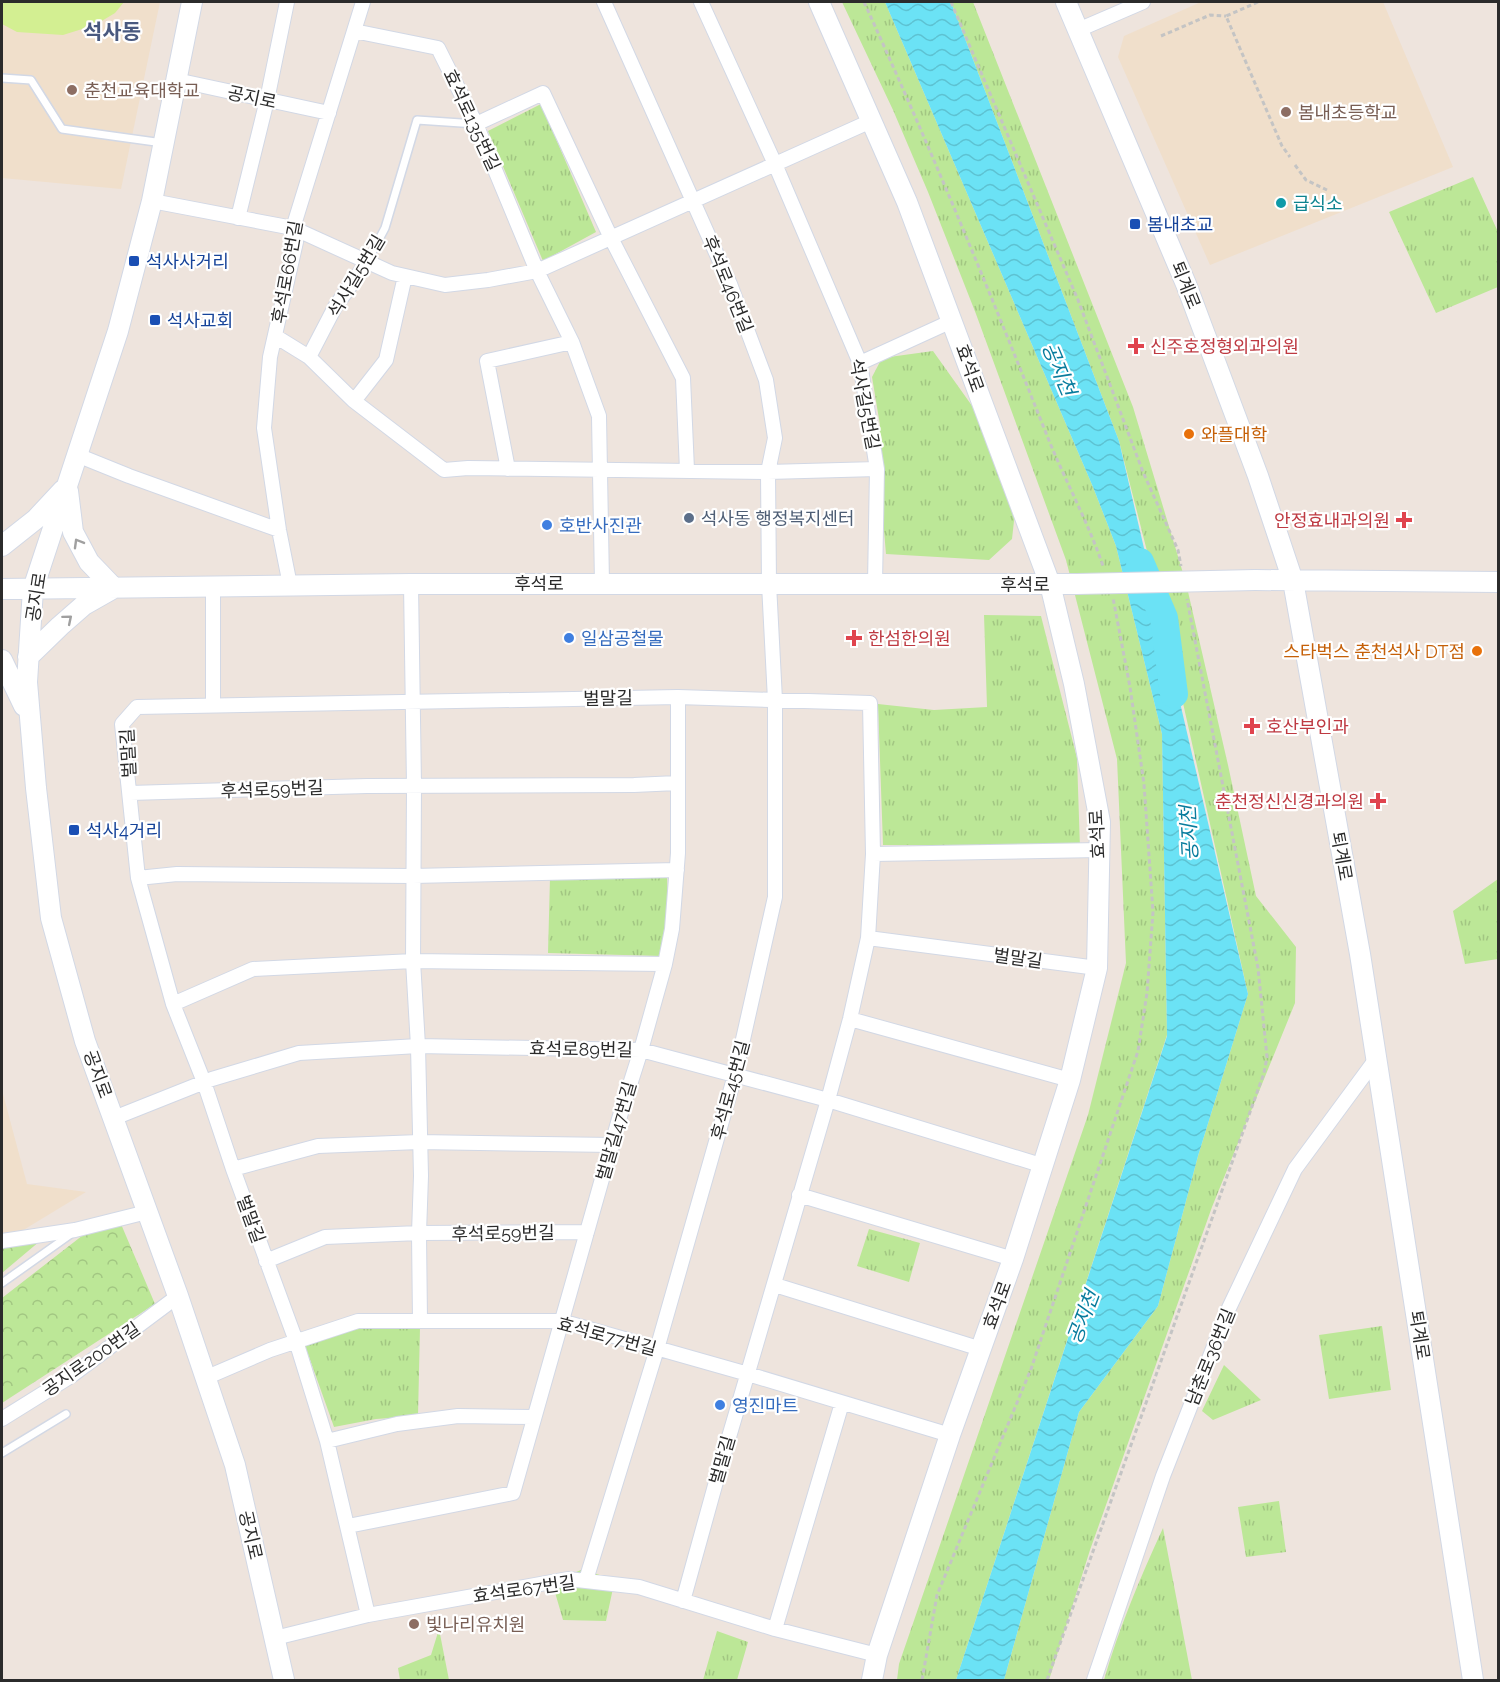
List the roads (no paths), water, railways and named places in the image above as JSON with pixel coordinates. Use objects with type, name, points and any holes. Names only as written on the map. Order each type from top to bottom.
[{"type":"street","name":"공지로","points":[[192,2],[152,201],[118,331],[33,589],[27,682],[51,918],[85,1041],[178,1296],[235,1465],[284,1680]]},
{"type":"street","points":[[237,218],[267,100],[287,2]]},
{"type":"street","name":"후석로66번길","points":[[290,585],[279,530],[264,428],[270,357],[296,242],[293,228],[363,2]]},
{"type":"street","name":"후석로46번길","points":[[604,2],[730,284],[766,380],[775,438],[768,472],[769,584]]},
{"type":"street","name":"석사길5번길","points":[[367,262],[335,307],[309,357],[354,401],[444,470],[768,472],[877,470],[860,363],[775,164],[701,2]]},
{"type":"street","name":"효석로","points":[[819,2],[907,202],[1050,584],[1074,684],[1100,822],[1097,968],[1070,1080],[1013,1259],[950,1436],[877,1655],[872,1680]]},
{"type":"street","name":"퇴계로","points":[[1066,2],[1186,284],[1258,476],[1293,581],[1360,954],[1473,1680]]},
{"type":"street","points":[[1078,30],[1143,2]]},
{"type":"street","name":"효석로135번길","points":[[354,31],[438,48],[476,124],[537,271],[572,342],[598,416],[602,583]]},
{"type":"street","name":"공지로","points":[[176,80],[329,113]]},
{"type":"street","points":[[476,124],[543,93],[611,238],[683,378],[687,470]]},
{"type":"street","points":[[152,201],[293,228],[392,273],[446,285],[537,271],[871,121]]},
{"type":"street","points":[[354,401],[386,360],[405,276]]},
{"type":"street","points":[[860,363],[952,321]]},
{"type":"street","points":[[275,336],[309,357]]},
{"type":"street","points":[[508,469],[487,361],[572,342]]},
{"type":"street","points":[[77,455],[279,530]]},
{"type":"street","points":[[875,584],[877,470]]},
{"type":"street","points":[[2,546],[36,519],[67,486]]},
{"type":"street","points":[[28,657],[84,605],[114,588],[89,562],[73,532],[67,486]]},
{"type":"street","points":[[1293,581],[1498,582]]},
{"type":"street","name":"후석로","points":[[2,589],[411,584],[1077,584],[1293,581]]},
{"type":"street","points":[[411,584],[414,786],[413,961],[418,1046],[421,1176],[420,1321]]},
{"type":"street","name":"후석로45번길","points":[[586,1580],[657,1349],[735,1075],[775,897],[775,700],[769,584]]},
{"type":"street","points":[[213,587],[213,706]]},
{"type":"street","points":[[2,660],[30,718]]},
{"type":"street","name":"벌말길","points":[[368,1615],[327,1441],[296,1341],[204,1082],[173,1004],[138,878],[122,723],[137,707],[678,697],[870,703],[873,854],[868,938],[850,1019],[828,1100],[683,1601]]},
{"type":"street","name":"벌말길47번길","points":[[348,1526],[513,1493],[630,1079],[641,1050],[665,964],[672,929],[677,870],[678,697]]},
{"type":"street","name":"후석로59번길","points":[[130,793],[414,786],[677,783]]},
{"type":"street","points":[[873,854],[1100,850]]},
{"type":"street","points":[[138,878],[177,874],[413,876],[677,870]]},
{"type":"street","name":"벌말길","points":[[868,938],[1097,968]]},
{"type":"street","points":[[173,1004],[253,969],[413,961],[665,964]]},
{"type":"street","points":[[850,1019],[1070,1080]]},
{"type":"street","name":"효석로89번길","points":[[114,1118],[204,1082],[299,1053],[418,1046],[641,1050],[828,1100],[1044,1166]]},
{"type":"street","name":"남춘로36번길","points":[[1094,1680],[1162,1476],[1229,1308],[1294,1169],[1376,1059]]},
{"type":"street","points":[[233,1169],[318,1146],[419,1142],[613,1145]]},
{"type":"street","points":[[799,1195],[1013,1259]]},
{"type":"street","points":[[2,1240],[75,1230],[147,1212]]},
{"type":"street","name":"후석로59번길","points":[[266,1261],[325,1237],[419,1233],[587,1232]]},
{"type":"street","points":[[775,1285],[981,1349]]},
{"type":"street","name":"공지로200번길","points":[[2,1419],[71,1376],[178,1296]]},
{"type":"street","name":"효석로77번길","points":[[205,1378],[270,1350],[358,1321],[561,1321],[748,1374],[950,1436]]},
{"type":"street","points":[[775,1629],[843,1403]]},
{"type":"street","points":[[327,1441],[397,1424],[458,1416],[534,1417]]},
{"type":"street","name":"효석로67번길","points":[[275,1638],[368,1615],[568,1579],[639,1587],[775,1629],[877,1655]]},
{"type":"lane","points":[[2,78],[31,80],[62,129],[164,144]]},
{"type":"lane","name":"석사길5번길","points":[[367,262],[385,228],[417,120],[476,124]]},
{"type":"lane","points":[[2,1283],[75,1230]]},
{"type":"lane","points":[[2,1453],[66,1414]]},
{"type":"water","points":[[885,2],[951,2],[1119,441],[1248,994],[1198,1156],[1158,1306],[1079,1412],[1004,1680],[956,1680],[1167,1036],[1162,734],[1116,546],[1093,487]]},
{"type":"waterway","name":"공지천","points":[[1140,562],[1164,618],[1174,694]]},
{"type":"place","name":"춘천교육대학교","points":[[72,90]]},
{"type":"place","name":"봄내초등학교","points":[[1286,112]]},
{"type":"place","name":"급식소","points":[[1281,203]]},
{"type":"place","name":"봄내초교","points":[[1135,224]]},
{"type":"place","name":"석사사거리","points":[[134,261]]},
{"type":"place","name":"석사교회","points":[[155,320]]},
{"type":"place","name":"신주호정형외과의원","points":[[1136,346]]},
{"type":"place","name":"와플대학","points":[[1189,434]]},
{"type":"place","name":"석사동 행정복지센터","points":[[689,518]]},
{"type":"place","name":"안정효내과의원","points":[[1404,520]]},
{"type":"place","name":"호반사진관","points":[[547,525]]},
{"type":"place","name":"일삼공철물","points":[[569,638]]},
{"type":"place","name":"한섬한의원","points":[[854,638]]},
{"type":"place","name":"스타벅스 춘천석사 DT점","points":[[1477,651]]},
{"type":"place","name":"호산부인과","points":[[1252,726]]},
{"type":"place","name":"춘천정신신경과의원","points":[[1378,801]]},
{"type":"place","name":"석사4거리","points":[[74,830]]},
{"type":"place","name":"영진마트","points":[[720,1405]]},
{"type":"place","name":"빛나리유치원","points":[[414,1624]]},
{"type":"district","name":"석사동","points":[[112,31]]}]
